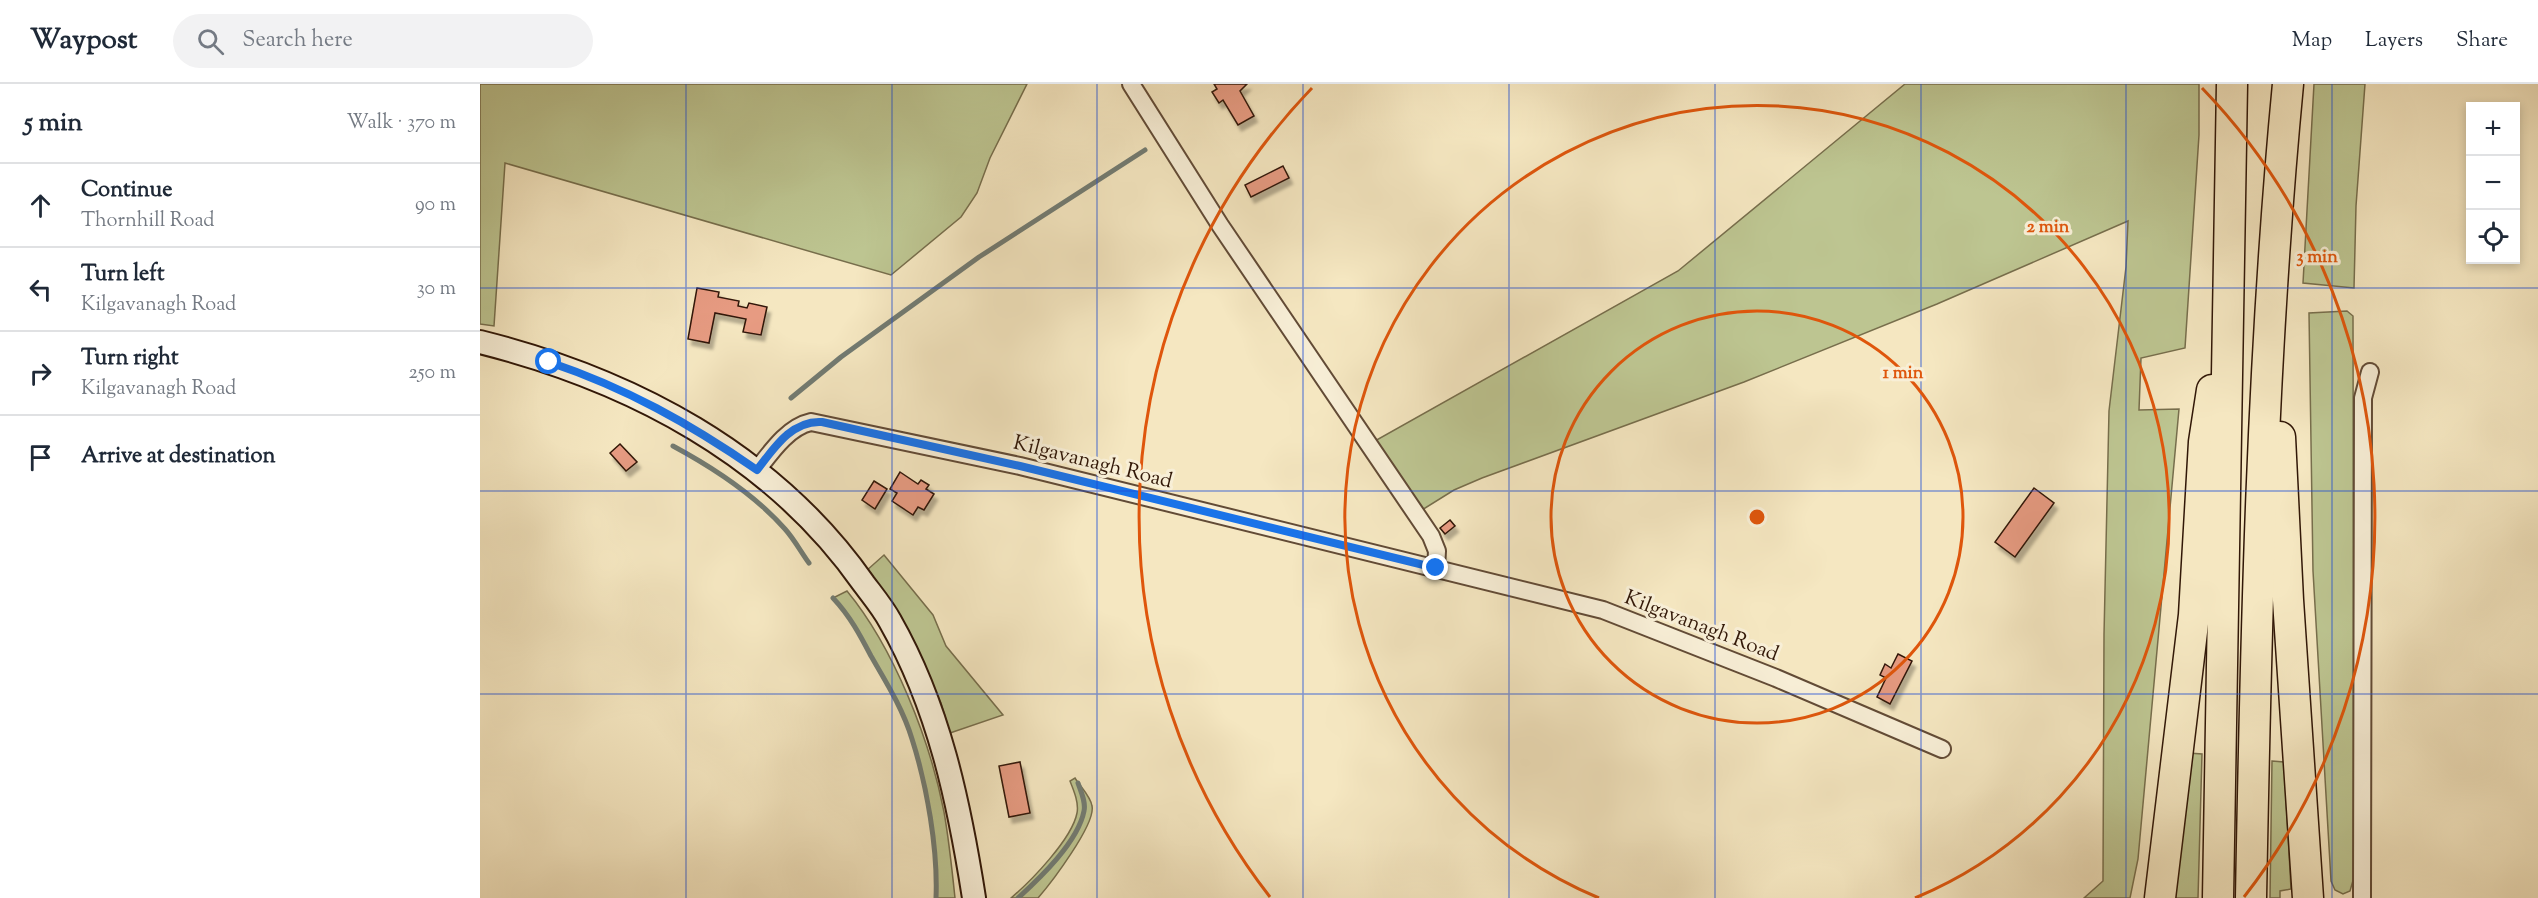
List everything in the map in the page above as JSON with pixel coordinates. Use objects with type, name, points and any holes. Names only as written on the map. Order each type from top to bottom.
[{"type":"highway","points":[[2218,898],[2232,84]]},
{"type":"highway","points":[[2251,898],[2258,557],[2271,311],[2288,84]]},
{"type":"highway","points":[[2160,898],[2194,615],[2204,442],[2229,286]]},
{"type":"highway","points":[[2271,311],[2284,488],[2288,600],[2308,898]]},
{"type":"street","points":[[1131,84],[1232,243],[1431,536],[1437,551],[1436,568]]},
{"type":"street","points":[[480,342],[549,362],[620,388],[706,435],[757,470],[833,543],[890,620],[920,682],[948,761],[963,825],[974,898]]},
{"type":"street","points":[[2362,898],[2363,398],[2370,372]]},
{"type":"street","name":"Kilgavanagh Road","points":[[757,470],[789,433],[800,424],[822,422],[1020,466],[1603,610],[1776,678],[1942,749]]},
{"type":"green space","points":[[480,84],[1027,84],[990,158],[977,193],[961,217],[891,275],[505,163],[494,326],[480,324]]},
{"type":"green space","points":[[1905,84],[2199,84],[2199,135],[2185,348],[2141,358],[2139,410],[2179,409],[2138,859],[2130,898],[2084,898],[2103,881],[2104,635],[2109,411],[2126,267],[2128,221],[1937,304],[1744,382],[1482,478],[1454,490],[1422,510],[1373,442],[1678,271]]},
{"type":"green space","points":[[2314,84],[2365,84],[2356,206],[2354,288],[2303,283]]},
{"type":"green space","points":[[2347,311],[2353,316],[2354,877],[2350,891],[2343,894],[2335,890],[2331,881],[2313,571],[2309,313]]},
{"type":"green space","points":[[884,555],[933,615],[946,646],[1003,715],[950,733],[941,703],[907,631],[866,571]]},
{"type":"green space","points":[[847,591],[880,639],[920,725],[944,812],[955,898],[936,898],[933,839],[927,797],[917,757],[904,717],[894,696],[854,626],[833,598]]},
{"type":"green space","points":[[2188,753],[2202,754],[2198,898],[2172,898]]},
{"type":"green space","points":[[2272,761],[2284,762],[2291,889],[2280,891],[2280,898],[2270,898]]},
{"type":"green space","points":[[1075,778],[1088,795],[1092,806],[1087,826],[1062,867],[1038,898],[1011,898],[1050,859],[1074,823],[1077,805],[1070,781]]},
{"type":"building","points":[[1214,84],[1247,84],[1240,91],[1254,116],[1238,125],[1223,100],[1219,103],[1212,92],[1217,89]]},
{"type":"building","points":[[1283,166],[1289,178],[1251,197],[1245,185]]},
{"type":"building","points":[[697,288],[719,292],[718,297],[739,301],[738,306],[747,308],[749,303],[767,307],[761,335],[743,332],[746,319],[715,313],[709,343],[688,339]]},
{"type":"building","points":[[620,444],[637,462],[626,471],[610,453]]},
{"type":"building","points":[[900,472],[918,484],[921,480],[929,485],[926,489],[934,494],[924,510],[918,507],[913,515],[892,501],[897,493],[890,489]]},
{"type":"building","points":[[874,481],[887,489],[875,509],[862,500]]},
{"type":"building","points":[[2034,488],[2054,503],[2015,557],[1995,542]]},
{"type":"building","points":[[1450,520],[1455,526],[1445,534],[1440,528]]},
{"type":"building","points":[[1898,654],[1912,661],[1890,704],[1877,697],[1886,678],[1880,675],[1885,664],[1891,668]]},
{"type":"building","points":[[1020,762],[1030,813],[1009,817],[999,766]]},
{"type":"waterway","points":[[791,398],[841,357],[979,257],[1145,150]]},
{"type":"waterway","points":[[673,446],[747,493],[788,533],[809,563]]},
{"type":"waterway","points":[[833,598],[859,633],[894,696],[908,728],[922,777],[930,818],[935,859],[936,898]]},
{"type":"waterway","points":[[1018,898],[1057,859],[1074,835],[1084,811],[1083,797],[1078,783]]},
{"type":"route","points":[[549,362],[620,388],[663,409],[757,470],[789,433],[800,424],[822,422],[1020,466],[1436,568]]}]
